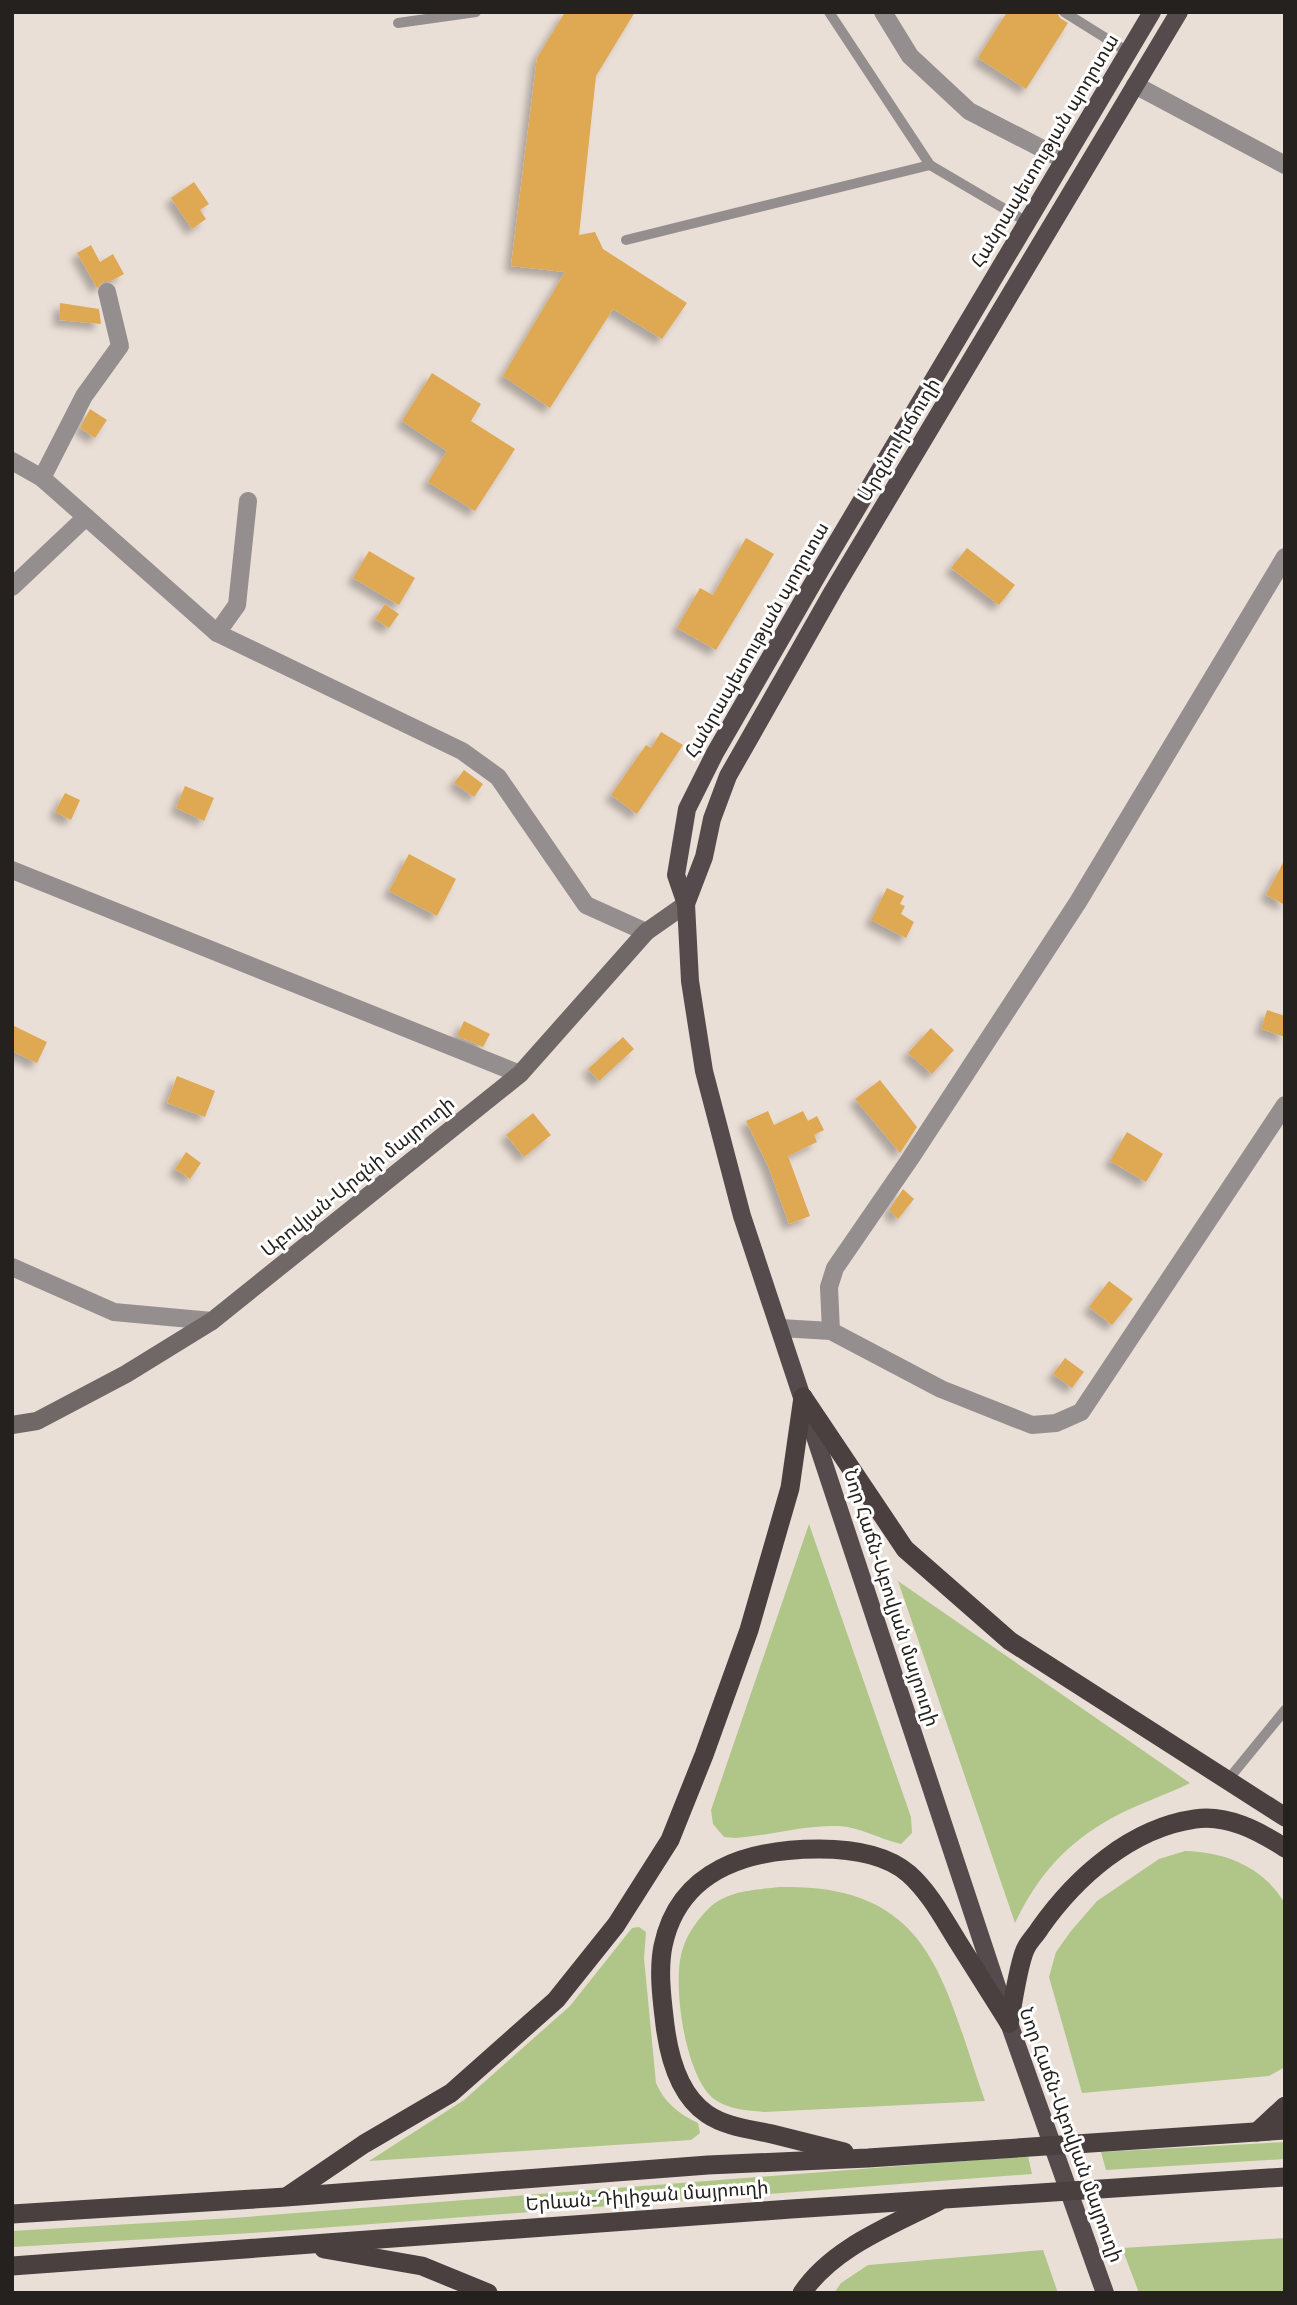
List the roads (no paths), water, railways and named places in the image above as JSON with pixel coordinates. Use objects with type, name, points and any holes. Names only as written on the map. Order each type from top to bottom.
[{"type":"highway","points":[[803,1397],[905,1549],[1010,1641],[1285,1817]]},
{"type":"highway","points":[[286,2197],[364,2144],[451,2092],[556,2000],[616,1925],[670,1840],[705,1755],[749,1630],[789,1488],[803,1397]]},
{"type":"highway","points":[[1009,2023],[1025,1950],[1057,1904],[1083,1877],[1116,1852],[1160,1829],[1195,1819],[1216,1819],[1240,1824],[1262,1833],[1285,1848]]},
{"type":"highway","points":[[868,2158],[728,2125],[706,2113],[686,2093],[668,2045],[662,1980],[663,1948],[670,1922],[685,1898],[701,1881],[724,1866],[752,1855],[777,1851],[842,1849],[877,1857],[906,1872],[928,1893],[1009,2023]]},
{"type":"highway","points":[[1257,2132],[1285,2106]]},
{"type":"highway","name":"Երևան-Դիլիջան մայրուղի","points":[[12,2214],[286,2197],[709,2165],[868,2158],[1285,2130]]},
{"type":"highway","name":"Երևան-Դիլիջան մայրուղի","points":[[12,2266],[944,2198],[1285,2177]]},
{"type":"highway","points":[[802,2293],[837,2255],[944,2198]]},
{"type":"highway","points":[[295,2244],[422,2266],[488,2293]]},
{"type":"main road","name":"Հանրապետության պողոտա","points":[[686,904],[676,875],[680,841],[687,809],[715,752],[1152,12]]},
{"type":"main road","name":"Արզնու խճուղի","points":[[686,904],[704,857],[712,819],[728,776],[841,579],[1179,12]]},
{"type":"main road","name":"Աբովյան-Արզնի մայրուղի","points":[[12,1425],[37,1422],[127,1374],[212,1321],[520,1074],[646,932],[686,904]]},
{"type":"main road","name":"Նոր Հաճն-Աբովյան մայրուղի","points":[[686,904],[691,981],[704,1071],[742,1216],[1009,2023],[1105,2293]]},
{"type":"street","points":[[883,12],[910,56],[969,111],[1064,160]]},
{"type":"street","points":[[1135,85],[1285,165]]},
{"type":"street","points":[[42,478],[84,396],[120,346],[107,292]]},
{"type":"street","points":[[12,461],[42,478],[216,633],[462,751],[498,777],[586,905],[646,932]]},
{"type":"street","points":[[216,633],[237,605],[248,500]]},
{"type":"street","points":[[12,587],[86,517]]},
{"type":"street","points":[[831,1331],[829,1287],[835,1268],[910,1159],[1078,902],[1285,557]]},
{"type":"street","points":[[12,870],[520,1074]]},
{"type":"street","points":[[780,1328],[831,1331],[941,1389],[1032,1424],[1056,1423],[1081,1412],[1285,1105]]},
{"type":"street","points":[[12,1267],[114,1312],[212,1321]]},
{"type":"lane","points":[[398,23],[477,12]]},
{"type":"lane","points":[[829,12],[930,165],[1027,222]]},
{"type":"lane","points":[[1064,12],[1129,52]]},
{"type":"lane","points":[[626,240],[930,165]]},
{"type":"lane","points":[[1227,1781],[1285,1710]]}]
